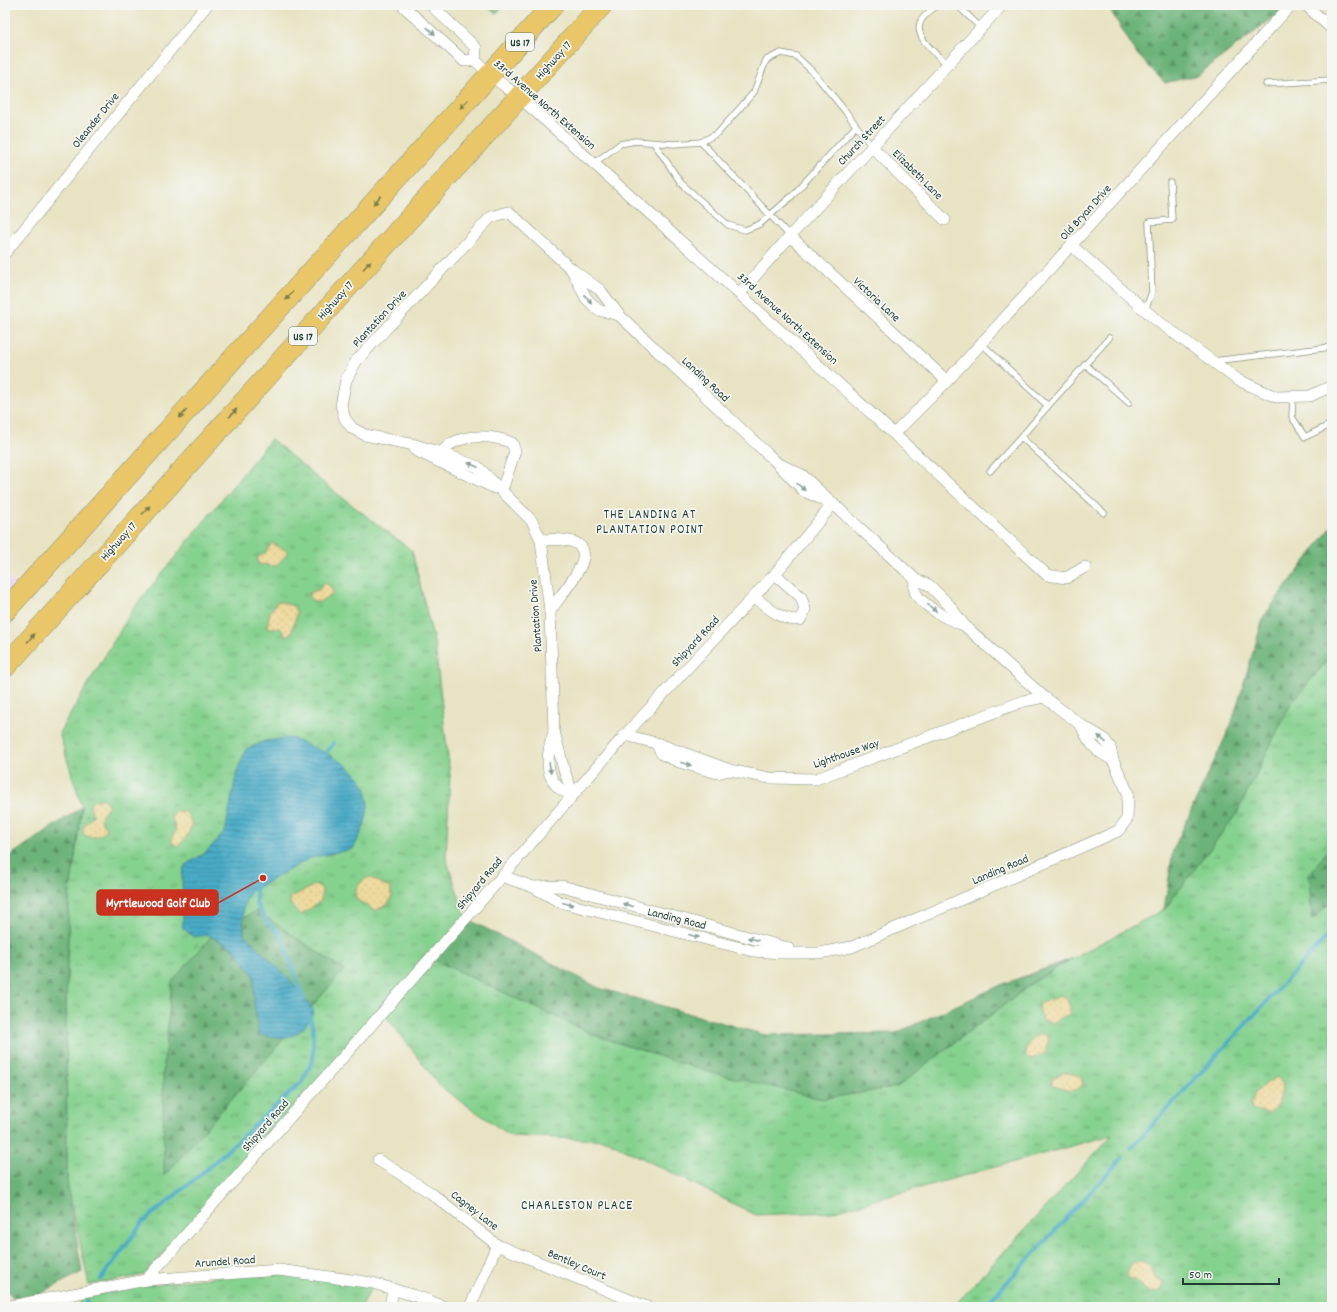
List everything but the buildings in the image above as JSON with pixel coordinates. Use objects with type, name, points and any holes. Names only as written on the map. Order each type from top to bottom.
[{"type":"highway","name":"US 17","points":[[5,611],[553,5]]},
{"type":"highway","name":"Highway 17","points":[[5,667],[602,5]]},
{"type":"street","name":"Oleander Drive","points":[[5,253],[206,5]]},
{"type":"street","name":"33rd Avenue North Extension","points":[[402,5],[464,61],[475,60]]},
{"type":"street","name":"33rd Avenue North Extension","points":[[431,5],[476,48],[475,60],[490,75],[519,98],[740,293],[895,433],[1047,575],[1066,578],[1085,567]]},
{"type":"street","name":"Church Street","points":[[740,293],[790,236],[1002,5]]},
{"type":"street","name":"Old Bryan Drive","points":[[895,433],[948,381],[1291,5]]},
{"type":"street","points":[[1306,5],[1332,29]]},
{"type":"street","name":"Elizabeth Lane","points":[[872,147],[945,220]]},
{"type":"street","name":"Landing Road","points":[[502,876],[533,887],[560,902],[753,951],[819,953],[852,947],[1118,832],[1126,819],[1128,793],[1113,760],[1099,753],[1087,739],[1081,725],[1044,697],[964,625],[949,606],[929,585],[915,579],[833,504],[821,490],[802,475],[775,461],[619,315],[600,290],[570,268],[509,212]]},
{"type":"street","name":"Plantation Drive","points":[[509,212],[491,217],[357,360],[346,380],[341,405],[345,419],[352,428],[365,435],[398,442],[440,457],[478,467],[532,521],[541,540],[550,611],[554,731],[564,770],[573,795]]},
{"type":"street","name":"Victoria Lane","points":[[790,236],[948,381]]},
{"type":"street","points":[[1071,245],[1145,310],[1238,380],[1276,397],[1310,396],[1332,386]]},
{"type":"street","name":"Landing Road","points":[[570,268],[586,298],[598,310],[619,315]]},
{"type":"street","points":[[440,457],[446,448],[457,441],[477,437],[502,439],[512,443],[515,451],[502,490]]},
{"type":"street","name":"Shipyard Road","points":[[146,1280],[466,918],[625,735],[775,574],[833,504]]},
{"type":"street","points":[[541,540],[557,538],[573,541],[579,544],[584,554],[581,567],[550,611]]},
{"type":"street","points":[[754,597],[779,616],[790,620],[800,620],[805,609],[801,597],[775,574]]},
{"type":"street","name":"Lighthouse Way","points":[[625,735],[656,743],[730,770],[769,778],[816,779],[1024,701],[1044,697]]},
{"type":"street","name":"Landing Road","points":[[533,887],[562,886],[785,948],[819,953]]},
{"type":"street","points":[[644,923],[648,910]]},
{"type":"street","name":"Cagney Lane","points":[[378,1160],[431,1193],[497,1244],[470,1307]]},
{"type":"street","name":"Bentley Court","points":[[497,1244],[647,1307]]},
{"type":"street","name":"Arundel Road","points":[[5,1307],[146,1280],[279,1270],[373,1283],[445,1307]]},
{"type":"street","points":[[390,1307],[393,1289]]},
{"type":"lane","points":[[937,5],[920,22],[918,30],[922,38],[948,65]]},
{"type":"lane","points":[[957,5],[981,28]]},
{"type":"lane","points":[[594,164],[620,144],[635,141],[674,144],[701,142],[718,133],[735,116],[754,92],[766,60],[781,53],[796,56],[813,72],[872,147]]},
{"type":"lane","points":[[1266,84],[1332,80]]},
{"type":"lane","points":[[654,143],[681,183],[728,225],[745,230],[760,224],[792,196],[856,126]]},
{"type":"lane","points":[[701,142],[790,236]]},
{"type":"lane","points":[[1145,310],[1152,292],[1149,222],[1172,220],[1170,182]]},
{"type":"lane","points":[[990,471],[1109,338]]},
{"type":"lane","points":[[982,344],[1048,406]]},
{"type":"lane","points":[[1212,361],[1332,347]]},
{"type":"lane","points":[[1085,364],[1129,403]]},
{"type":"lane","points":[[1293,396],[1292,417],[1305,437],[1332,424]]},
{"type":"lane","points":[[1021,437],[1104,513]]},
{"type":"shaded area","points":[[5,575],[15,584],[5,595]]},
{"type":"green space","points":[[485,5],[504,5],[496,14]]},
{"type":"green space","points":[[1107,5],[1290,5],[1198,75],[1165,83],[1137,54]]},
{"type":"green space","points":[[271,439],[327,486],[412,551],[435,646],[450,775],[446,858],[466,918],[431,958],[594,1035],[705,1071],[897,1087],[1035,981],[1071,959],[1163,910],[1237,813],[1290,705],[1332,654],[1332,1307],[1022,1307],[1020,1303],[1017,1307],[953,1307],[1112,1135],[831,1212],[756,1215],[606,1140],[511,1136],[441,1087],[382,1011],[144,1275],[89,1285],[67,1183],[66,1008],[69,898],[82,807],[59,733],[133,609]]},
{"type":"green space","points":[[1332,526],[1332,654],[1290,705],[1237,813],[1164,910],[1173,850],[1231,725],[1264,616]]},
{"type":"green space","points":[[82,807],[69,898],[66,1008],[67,1183],[82,1272],[18,1305],[5,1287],[5,859]]},
{"type":"green space","points":[[1332,844],[1332,900],[1312,921],[1309,875]]},
{"type":"green space","points":[[257,911],[344,970],[164,1176],[163,1072],[172,982],[214,933]]},
{"type":"green space","points":[[466,918],[599,988],[765,1035],[896,1033],[1001,985],[1071,959],[1035,981],[897,1087],[822,1099],[705,1071],[594,1035],[430,958]]},
{"type":"green space","points":[[279,1270],[373,1283],[362,1307],[79,1307],[82,1298],[147,1285]]},
{"type":"sand","points":[[272,543],[287,551],[287,554],[276,566],[258,564],[257,558],[266,552]]},
{"type":"sand","points":[[323,583],[329,585],[334,594],[319,602],[312,601],[309,594],[319,590]]},
{"type":"sand","points":[[278,601],[293,606],[297,613],[291,633],[286,636],[280,628],[270,628],[267,626],[270,612]]},
{"type":"sand","points":[[102,799],[105,800],[109,806],[101,817],[106,829],[102,834],[96,836],[90,837],[84,835],[83,829],[93,816],[90,805],[93,801]]},
{"type":"sand","points":[[178,811],[186,812],[192,823],[188,835],[178,847],[171,841],[176,830],[172,819],[173,814]]},
{"type":"sand","points":[[370,877],[390,888],[392,896],[388,904],[375,911],[356,899],[358,885],[366,878]]},
{"type":"sand","points":[[315,885],[319,886],[322,890],[321,901],[301,915],[290,903],[291,897]]},
{"type":"sand","points":[[1061,995],[1067,998],[1070,1008],[1069,1015],[1061,1017],[1054,1023],[1043,1021],[1038,1009],[1039,1004]]},
{"type":"sand","points":[[1045,1034],[1049,1039],[1045,1053],[1032,1059],[1026,1057],[1025,1051],[1032,1038]]},
{"type":"sand","points":[[1064,1072],[1080,1076],[1083,1083],[1081,1087],[1069,1090],[1059,1088],[1052,1084],[1052,1079]]},
{"type":"sand","points":[[1277,1077],[1280,1080],[1282,1090],[1276,1106],[1269,1113],[1253,1110],[1251,1105],[1256,1090]]},
{"type":"sand","points":[[1139,1261],[1149,1265],[1155,1278],[1163,1283],[1160,1292],[1149,1292],[1143,1289],[1136,1280],[1128,1278],[1127,1274],[1131,1264]]},
{"type":"water","points":[[291,738],[331,756],[346,765],[358,777],[366,790],[368,806],[364,825],[353,849],[310,858],[250,892],[243,908],[244,934],[290,980],[314,1011],[309,1021],[298,1033],[292,1036],[278,1037],[259,1035],[254,1003],[254,976],[235,949],[208,935],[193,937],[183,928],[182,875],[185,865],[205,853],[225,832],[237,771],[246,749],[265,741]]},
{"type":"waterway","points":[[323,756],[334,743]]},
{"type":"waterway","points":[[256,884],[256,903],[266,921],[281,935],[304,1000]]},
{"type":"waterway","points":[[1131,1148],[1332,931]]},
{"type":"waterway","points":[[101,1279],[143,1222],[207,1169],[302,1082],[313,1060],[313,1027],[308,1014]]},
{"type":"waterway","points":[[984,1307],[1122,1158]]},
{"type":"waterway","points":[[83,1307],[87,1301]]},
{"type":"place","name":"Myrtlewood Golf Club","points":[[263,878]]},
{"type":"district","name":"THE LANDING AT PLANTATION POINT","points":[[650,520]]},
{"type":"district","name":"CHARLESTON PLACE","points":[[577,1204]]}]
